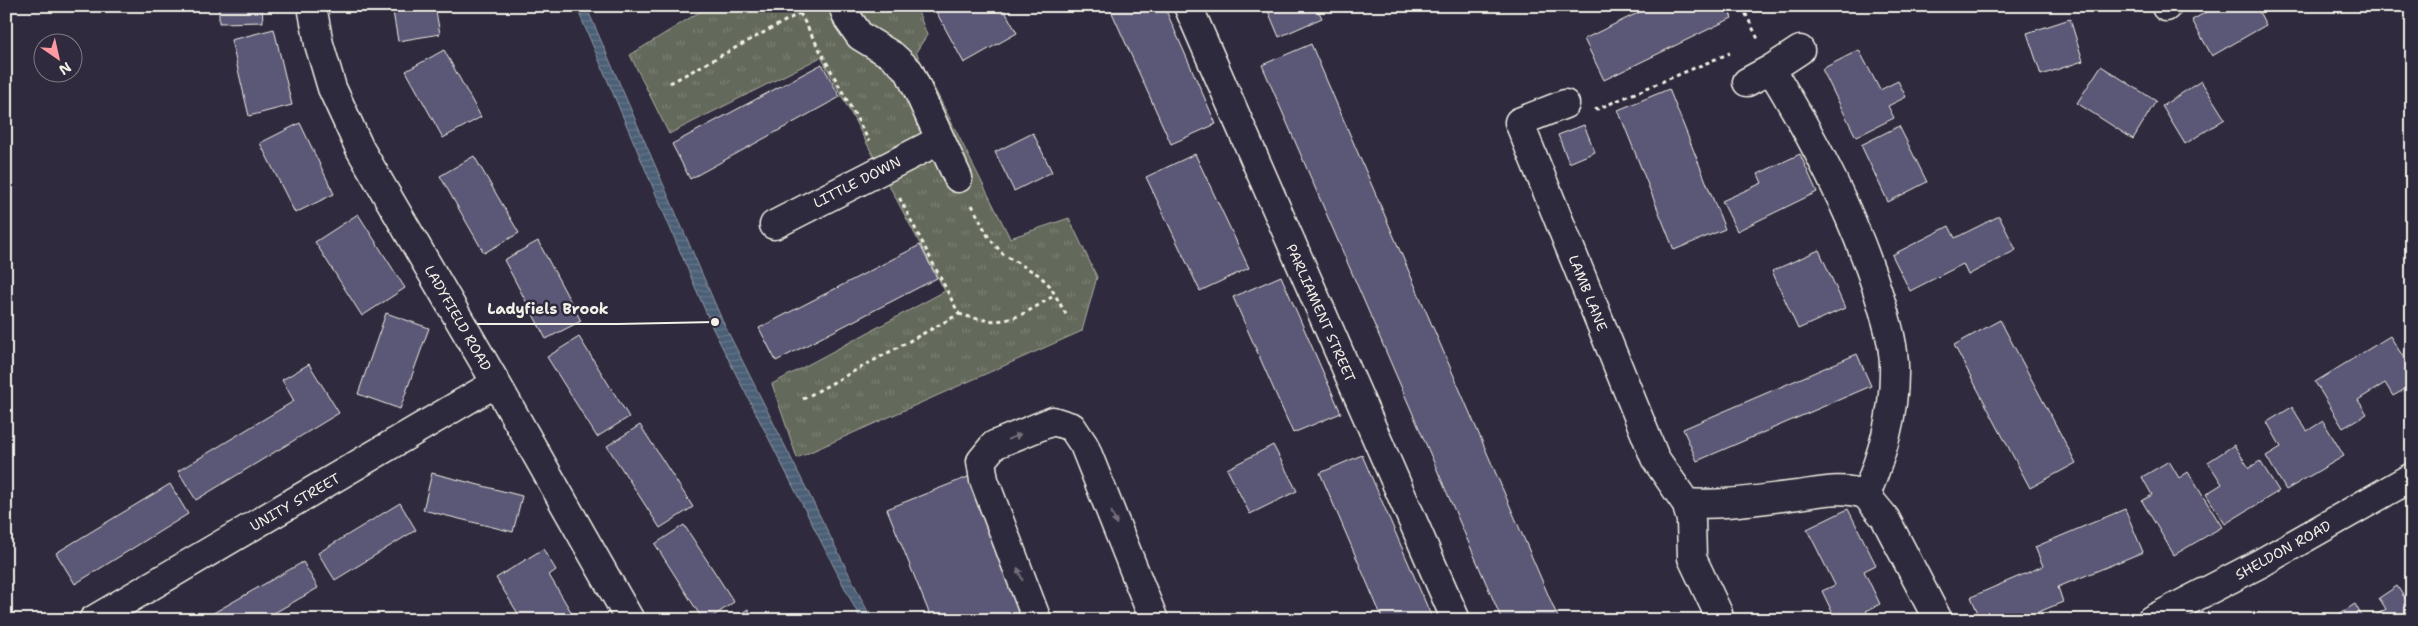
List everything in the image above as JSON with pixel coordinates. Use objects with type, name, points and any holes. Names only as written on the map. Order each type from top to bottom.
[{"type":"street","name":"LADYFIELD ROAD","points":[[312,6],[319,44],[332,88],[360,149],[496,383],[630,620]]},
{"type":"street","points":[[843,6],[848,19],[860,36],[893,56],[908,71],[958,178]]},
{"type":"street","name":"PARLIAMENT STREET","points":[[1188,6],[1456,620]]},
{"type":"street","points":[[1746,82],[1800,50]]},
{"type":"street","points":[[1771,68],[1812,136],[1837,191],[1873,277],[1889,329],[1894,372],[1890,425],[1881,458],[1866,494]]},
{"type":"street","name":"LAMB LANE","points":[[1565,104],[1519,122],[1655,458],[1686,503],[1691,520],[1692,558],[1718,613]]},
{"type":"street","name":"LITTLE DOWN","points":[[774,225],[940,140]]},
{"type":"street","name":"UNITY STREET","points":[[93,620],[496,383]]},
{"type":"street","points":[[1037,620],[984,480],[981,461],[994,445],[1053,421],[1072,427],[1084,445],[1154,620]]},
{"type":"street","name":"SHELDON ROAD","points":[[2152,620],[2261,563],[2412,477]]},
{"type":"street","points":[[1686,503],[1704,505],[1738,502],[1844,489],[1866,494],[1885,518],[1938,620]]},
{"type":"path","points":[[796,6],[959,314]]},
{"type":"path","points":[[1742,6],[1771,68]]},
{"type":"path","points":[[670,83],[800,13]]},
{"type":"path","points":[[1565,104],[1582,98],[1588,113],[1733,52],[1746,82]]},
{"type":"path","points":[[958,178],[989,238],[1004,255],[1039,275],[1050,286],[1066,316]]},
{"type":"path","points":[[803,399],[959,314],[980,320],[999,322],[1025,314],[1055,295]]},
{"type":"green space","points":[[709,6],[916,6],[927,35],[916,52],[1010,238],[1069,218],[1097,277],[1082,331],[797,458],[772,384],[945,291],[821,57],[669,134],[630,55]]},
{"type":"water","points":[[576,6],[586,6],[723,322],[872,620],[861,620],[713,329]]},
{"type":"building","points":[[219,6],[262,6],[263,22],[219,23]]},
{"type":"building","points":[[392,6],[435,6],[440,34],[398,41]]},
{"type":"building","points":[[933,6],[1002,6],[1017,33],[964,63]]},
{"type":"building","points":[[1109,6],[1164,6],[1216,124],[1171,144]]},
{"type":"building","points":[[1266,6],[1316,6],[1322,18],[1279,37]]},
{"type":"building","points":[[1652,6],[1727,6],[1732,18],[1604,80],[1584,39]]},
{"type":"building","points":[[1755,6],[1766,6],[1757,11]]},
{"type":"building","points":[[2217,6],[2256,6],[2266,25],[2212,56],[2192,20]]},
{"type":"building","points":[[2070,19],[2083,61],[2041,75],[2027,33]]},
{"type":"building","points":[[274,29],[292,105],[249,116],[231,40]]},
{"type":"building","points":[[1311,44],[1559,620],[1502,620],[1262,65]]},
{"type":"building","points":[[444,50],[481,117],[443,138],[406,71]]},
{"type":"building","points":[[1859,50],[1880,90],[1898,81],[1906,97],[1888,106],[1894,118],[1856,137],[1822,69]]},
{"type":"building","points":[[822,64],[840,97],[690,179],[672,144]]},
{"type":"building","points":[[2101,66],[2156,101],[2133,139],[2077,103]]},
{"type":"building","points":[[2201,81],[2225,119],[2185,144],[2162,106]]},
{"type":"building","points":[[1669,89],[1725,229],[1674,250],[1618,110]]},
{"type":"building","points":[[300,123],[334,194],[295,213],[260,143]]},
{"type":"building","points":[[1584,125],[1595,152],[1569,163],[1558,135]]},
{"type":"building","points":[[1899,126],[1927,182],[1888,202],[1861,145]]},
{"type":"building","points":[[1033,133],[1052,172],[1014,191],[995,152]]},
{"type":"building","points":[[1195,154],[1249,268],[1200,291],[1146,177]]},
{"type":"building","points":[[1800,154],[1817,192],[1737,231],[1722,201],[1762,183],[1758,174]]},
{"type":"building","points":[[474,156],[519,233],[484,253],[440,176]]},
{"type":"building","points":[[358,214],[405,288],[362,316],[315,242]]},
{"type":"building","points":[[1999,216],[2016,250],[1968,275],[1963,264],[1910,291],[1892,255],[1949,226],[1955,238]]},
{"type":"building","points":[[538,241],[581,321],[546,339],[504,260]]},
{"type":"building","points":[[920,245],[937,278],[776,361],[759,328]]},
{"type":"building","points":[[1819,250],[1845,308],[1798,329],[1772,271]]},
{"type":"building","points":[[1281,276],[1341,413],[1293,433],[1233,297]]},
{"type":"building","points":[[386,313],[429,328],[400,409],[358,394]]},
{"type":"building","points":[[2000,320],[2076,463],[2030,488],[1954,345]]},
{"type":"building","points":[[2390,336],[2412,371],[2412,385],[2393,396],[2385,383],[2358,400],[2367,414],[2343,428],[2315,382]]},
{"type":"building","points":[[579,337],[629,417],[597,437],[547,357]]},
{"type":"building","points":[[1857,354],[1871,386],[1697,461],[1683,429]]},
{"type":"building","points":[[309,364],[339,413],[196,500],[178,471],[294,401],[282,380]]},
{"type":"building","points":[[2292,407],[2307,431],[2323,421],[2344,456],[2286,490],[2266,456],[2281,447],[2267,422]]},
{"type":"building","points":[[640,425],[693,507],[660,528],[607,446]]},
{"type":"building","points":[[1273,445],[1297,491],[1250,514],[1227,469]]},
{"type":"building","points":[[2234,445],[2249,468],[2260,461],[2279,491],[2225,524],[2206,494],[2222,484],[2208,462]]},
{"type":"building","points":[[1362,455],[1433,620],[1383,620],[1320,473]]},
{"type":"building","points":[[2169,461],[2179,478],[2188,472],[2222,527],[2174,555],[2142,501],[2152,495],[2142,477]]},
{"type":"building","points":[[432,473],[522,496],[513,532],[423,510]]},
{"type":"building","points":[[973,475],[1032,620],[932,620],[887,509]]},
{"type":"building","points":[[170,484],[188,514],[75,584],[56,553]]},
{"type":"building","points":[[400,503],[416,530],[335,580],[318,553]]},
{"type":"building","points":[[1848,509],[1876,565],[1864,571],[1880,604],[1866,611],[1871,620],[1836,620],[1822,591],[1835,585],[1807,529]]},
{"type":"building","points":[[2125,509],[2143,552],[2058,587],[2063,602],[2019,620],[1981,620],[1971,597],[2043,566],[2035,547]]},
{"type":"building","points":[[684,525],[734,602],[708,620],[703,620],[655,544]]},
{"type":"building","points":[[543,549],[556,570],[549,575],[576,620],[522,620],[496,578]]},
{"type":"building","points":[[303,562],[318,588],[262,620],[201,620]]},
{"type":"building","points":[[2397,586],[2412,609],[2412,620],[2374,620],[2373,617],[2386,609],[2379,598]]},
{"type":"building","points":[[2355,604],[2364,620],[2329,620]]},
{"type":"building","points":[[748,609],[755,620],[731,620]]},
{"type":"place","name":"Ladyfiels Brook","points":[[715,322]]}]
